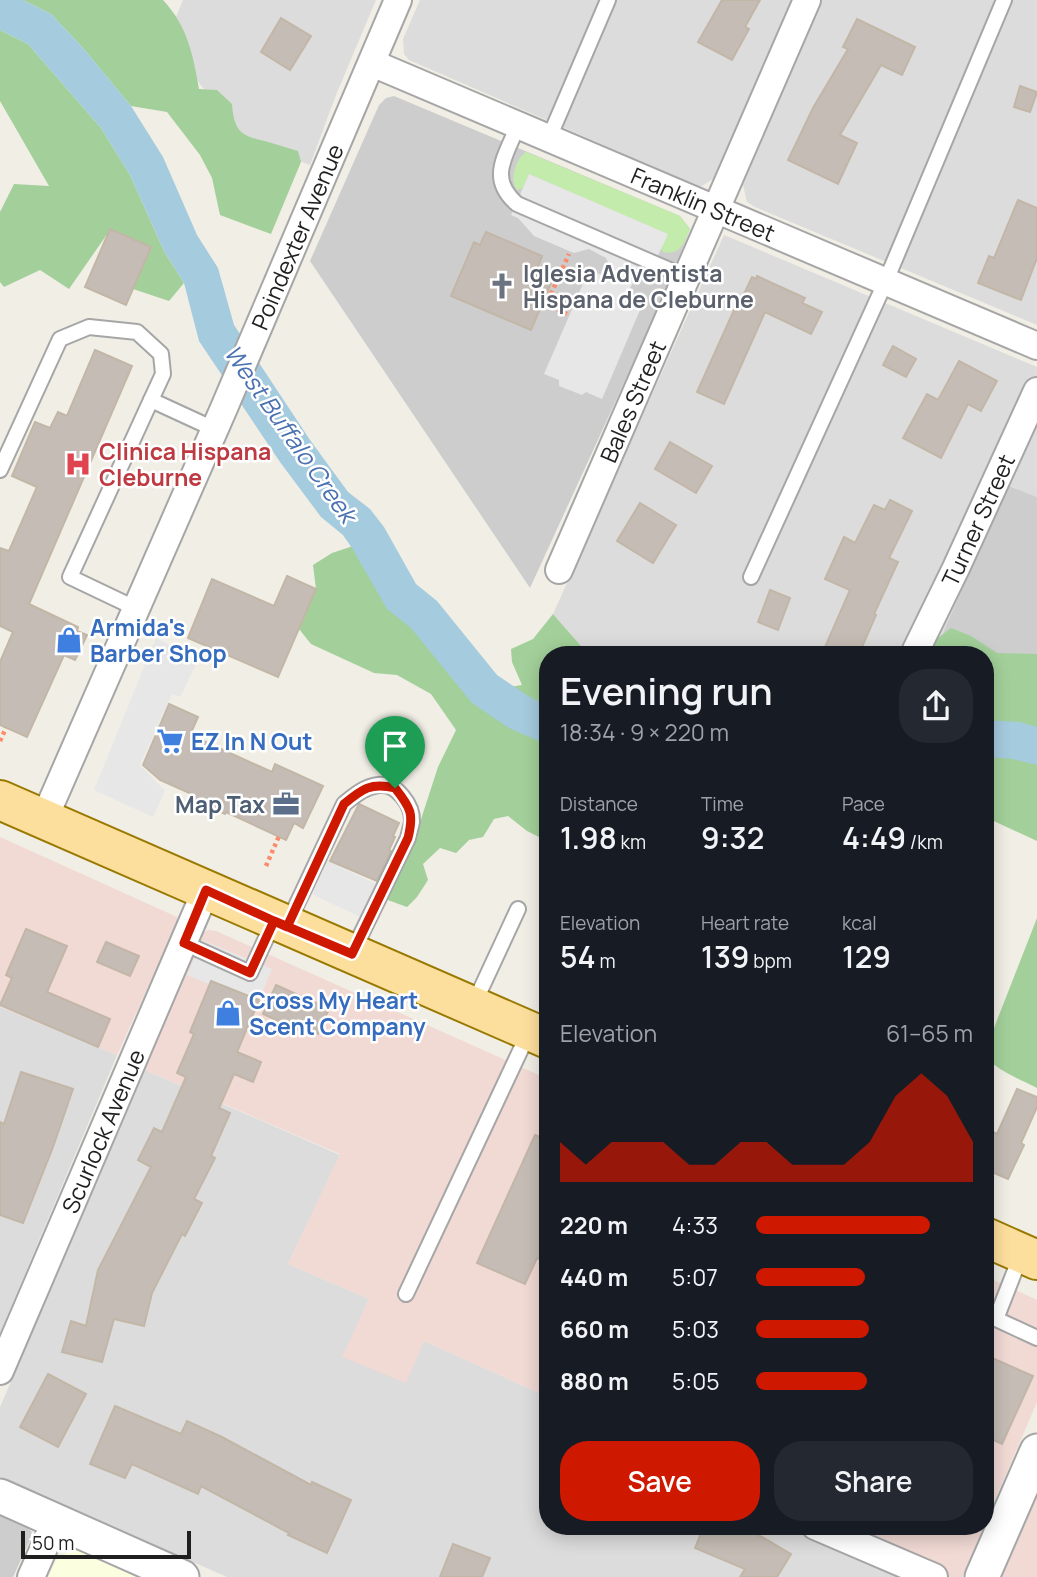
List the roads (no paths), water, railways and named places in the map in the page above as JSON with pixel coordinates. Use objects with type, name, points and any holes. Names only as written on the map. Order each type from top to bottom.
[{"type":"main road","points":[[0,800],[539,1035]]},
{"type":"main road","points":[[994,1241],[1029,1257]]},
{"type":"street","name":"Poindexter Avenue","points":[[44,819],[398,0]]},
{"type":"street","name":"Bales Street","points":[[559,570],[807,0]]},
{"type":"street","name":"Franklin Street","points":[[372,63],[1037,346]]},
{"type":"street","name":"Turner Street","points":[[918,646],[957,568],[1037,391]]},
{"type":"street","name":"Scurlock Avenue","points":[[0,1371],[206,890]]},
{"type":"street","points":[[982,1577],[1037,1451]]},
{"type":"street","points":[[0,1496],[182,1577]]},
{"type":"street","points":[[31,1577],[56,1521]]},
{"type":"street","points":[[836,1535],[934,1577]]},
{"type":"lane","points":[[549,138],[608,0]]},
{"type":"lane","points":[[751,577],[885,283],[1004,0]]},
{"type":"lane","points":[[518,125],[501,169],[499,182],[506,195],[517,204],[688,278]]},
{"type":"lane","points":[[0,470],[60,339],[89,327],[137,332],[161,354],[163,374],[70,577],[135,608]]},
{"type":"lane","points":[[151,400],[219,419]]},
{"type":"lane","points":[[184,943],[250,973],[281,924],[344,804],[359,792],[379,784],[395,788],[408,805],[412,820],[408,838],[352,954]]},
{"type":"lane","points":[[473,1006],[518,909]]},
{"type":"lane","points":[[406,1294],[539,1035]]},
{"type":"lane","points":[[994,1312],[1029,1257]]},
{"type":"lane","points":[[994,1318],[1037,1338]]},
{"type":"water","name":"West Buffalo Creek","points":[[0,0],[23,0],[51,14],[131,106],[163,157],[197,235],[218,268],[234,325],[348,492],[370,509],[384,527],[416,584],[437,601],[497,675],[539,702],[539,741],[509,728],[472,703],[411,628],[387,609],[343,535],[321,517],[280,462],[199,341],[184,283],[164,251],[130,175],[101,128],[28,44],[0,30]]},
{"type":"water","points":[[994,721],[1020,722],[1037,727],[1037,765],[994,758]]},
{"type":"place","name":"Iglesia Adventista Hispana de Cleburne","points":[[502,286]]},
{"type":"place","name":"Clinica Hispana Cleburne","points":[[78,464]]},
{"type":"place","name":"Armida's Barber Shop","points":[[69,640]]},
{"type":"place","name":"EZ In N Out","points":[[170,741]]},
{"type":"place","name":"Map Tax","points":[[286,804]]},
{"type":"place","name":"Cross My Heart Scent Company","points":[[228,1013]]}]
